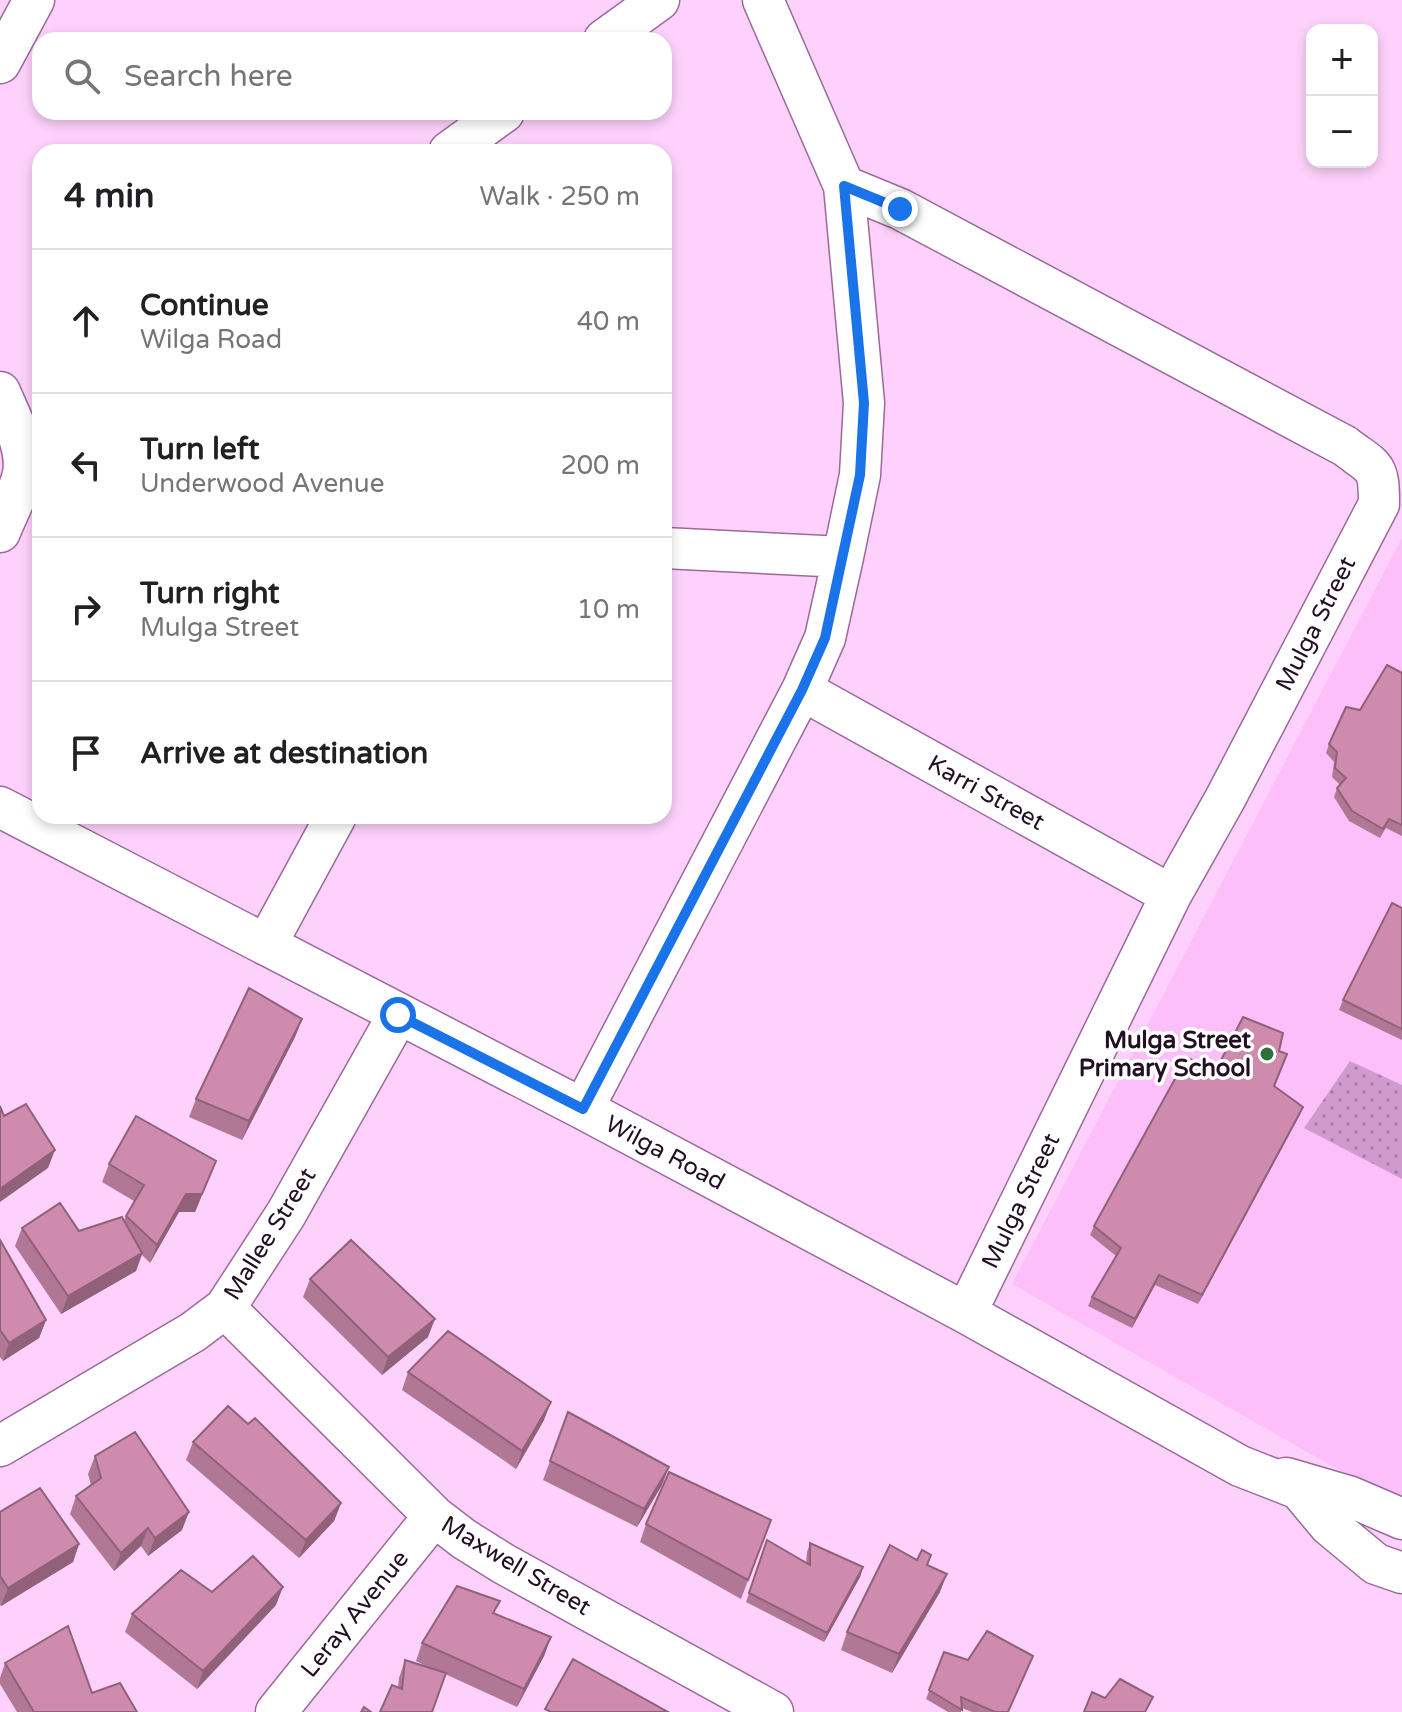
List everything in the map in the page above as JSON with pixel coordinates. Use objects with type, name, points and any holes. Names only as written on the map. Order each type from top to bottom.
[{"type":"street","points":[[0,63],[34,0]]},
{"type":"street","points":[[615,32],[659,0]]},
{"type":"street","points":[[583,1109],[802,690],[825,638],[860,475],[864,403],[844,186],[763,0]]},
{"type":"street","points":[[460,144],[493,120]]},
{"type":"street","name":"Mulga Street","points":[[844,186],[900,209],[1345,446],[1389,465],[1379,477],[1379,504],[1225,799],[1171,895],[966,1313]]},
{"type":"street","points":[[0,392],[32,453],[0,532]]},
{"type":"street","points":[[672,548],[843,557]]},
{"type":"street","name":"Karri Street","points":[[802,690],[1171,895]]},
{"type":"street","name":"Wilga Road","points":[[0,807],[32,824]]},
{"type":"street","name":"Wilga Road","points":[[33,824],[583,1109],[966,1313],[1240,1466]]},
{"type":"street","points":[[266,945],[332,824]]},
{"type":"street","name":"Mallee Street","points":[[0,1446],[193,1332],[225,1308],[286,1214],[398,1015]]},
{"type":"street","name":"Maxwell Street","points":[[225,1308],[434,1516],[464,1539],[526,1577],[773,1712]]},
{"type":"street","points":[[1240,1466],[1351,1497],[1402,1519]]},
{"type":"street","points":[[1240,1466],[1299,1489],[1329,1525],[1376,1564],[1402,1573]]},
{"type":"street","name":"Leray Avenue","points":[[276,1712],[434,1516]]},
{"type":"shaded area","name":"Mulga Street Primary School","points":[[1402,538],[1402,1506],[1012,1284]]},
{"type":"shaded area","points":[[1350,1061],[1402,1085],[1402,1179],[1304,1128]]},
{"type":"building","points":[[1387,665],[1402,673],[1402,825],[1389,819],[1383,829],[1352,811],[1337,788],[1346,778],[1335,768],[1337,752],[1329,744],[1346,707],[1360,710]]},
{"type":"building","points":[[1392,903],[1402,908],[1402,1029],[1343,1000]]},
{"type":"building","points":[[249,988],[302,1019],[249,1121],[196,1099]]},
{"type":"building","points":[[1243,1017],[1283,1033],[1279,1051],[1287,1054],[1274,1086],[1303,1107],[1202,1295],[1159,1275],[1135,1319],[1092,1297],[1121,1248],[1094,1226],[1187,1057],[1215,1072]]},
{"type":"building","points":[[26,1104],[55,1150],[0,1189],[0,1106],[4,1116]]},
{"type":"building","points":[[136,1116],[216,1161],[202,1194],[186,1194],[157,1245],[126,1216],[144,1185],[109,1164]]},
{"type":"building","points":[[60,1203],[79,1231],[122,1217],[142,1253],[68,1296],[22,1228]]},
{"type":"building","points":[[0,1240],[46,1320],[9,1343],[0,1330]]},
{"type":"building","points":[[351,1240],[435,1319],[388,1357],[310,1279]]},
{"type":"building","points":[[448,1331],[551,1402],[522,1451],[408,1372]]},
{"type":"building","points":[[228,1406],[248,1424],[255,1418],[341,1503],[306,1540],[193,1442]]},
{"type":"building","points":[[568,1412],[669,1467],[644,1509],[550,1461]]},
{"type":"building","points":[[135,1432],[189,1512],[155,1538],[148,1528],[121,1553],[76,1496],[101,1478],[95,1456]]},
{"type":"building","points":[[669,1472],[771,1520],[748,1580],[646,1524]]},
{"type":"building","points":[[40,1488],[79,1544],[8,1588],[0,1576],[0,1512]]},
{"type":"building","points":[[767,1540],[810,1565],[810,1543],[863,1567],[827,1633],[749,1593]]},
{"type":"building","points":[[890,1545],[917,1560],[922,1550],[931,1555],[927,1565],[947,1574],[899,1654],[847,1632]]},
{"type":"building","points":[[253,1556],[283,1587],[203,1671],[132,1614],[181,1570],[212,1592]]},
{"type":"building","points":[[457,1586],[500,1601],[493,1613],[551,1637],[524,1689],[422,1643]]},
{"type":"building","points":[[68,1626],[92,1693],[120,1683],[137,1712],[34,1712],[5,1663]]},
{"type":"building","points":[[987,1631],[1033,1656],[1008,1712],[995,1712],[961,1697],[962,1710],[929,1690],[944,1652],[968,1660]]},
{"type":"building","points":[[573,1659],[668,1712],[551,1712],[545,1709]]},
{"type":"building","points":[[405,1660],[446,1673],[432,1712],[380,1712],[392,1685],[402,1689]]},
{"type":"building","points":[[1120,1679],[1153,1697],[1145,1712],[1084,1712],[1092,1692],[1105,1698]]},
{"type":"place","name":"Mulga Street Primary School","points":[[1267,1054]]},
{"type":"route","points":[[398,1015],[583,1109],[802,690],[825,638],[860,475],[864,403],[844,186],[900,209]]}]
